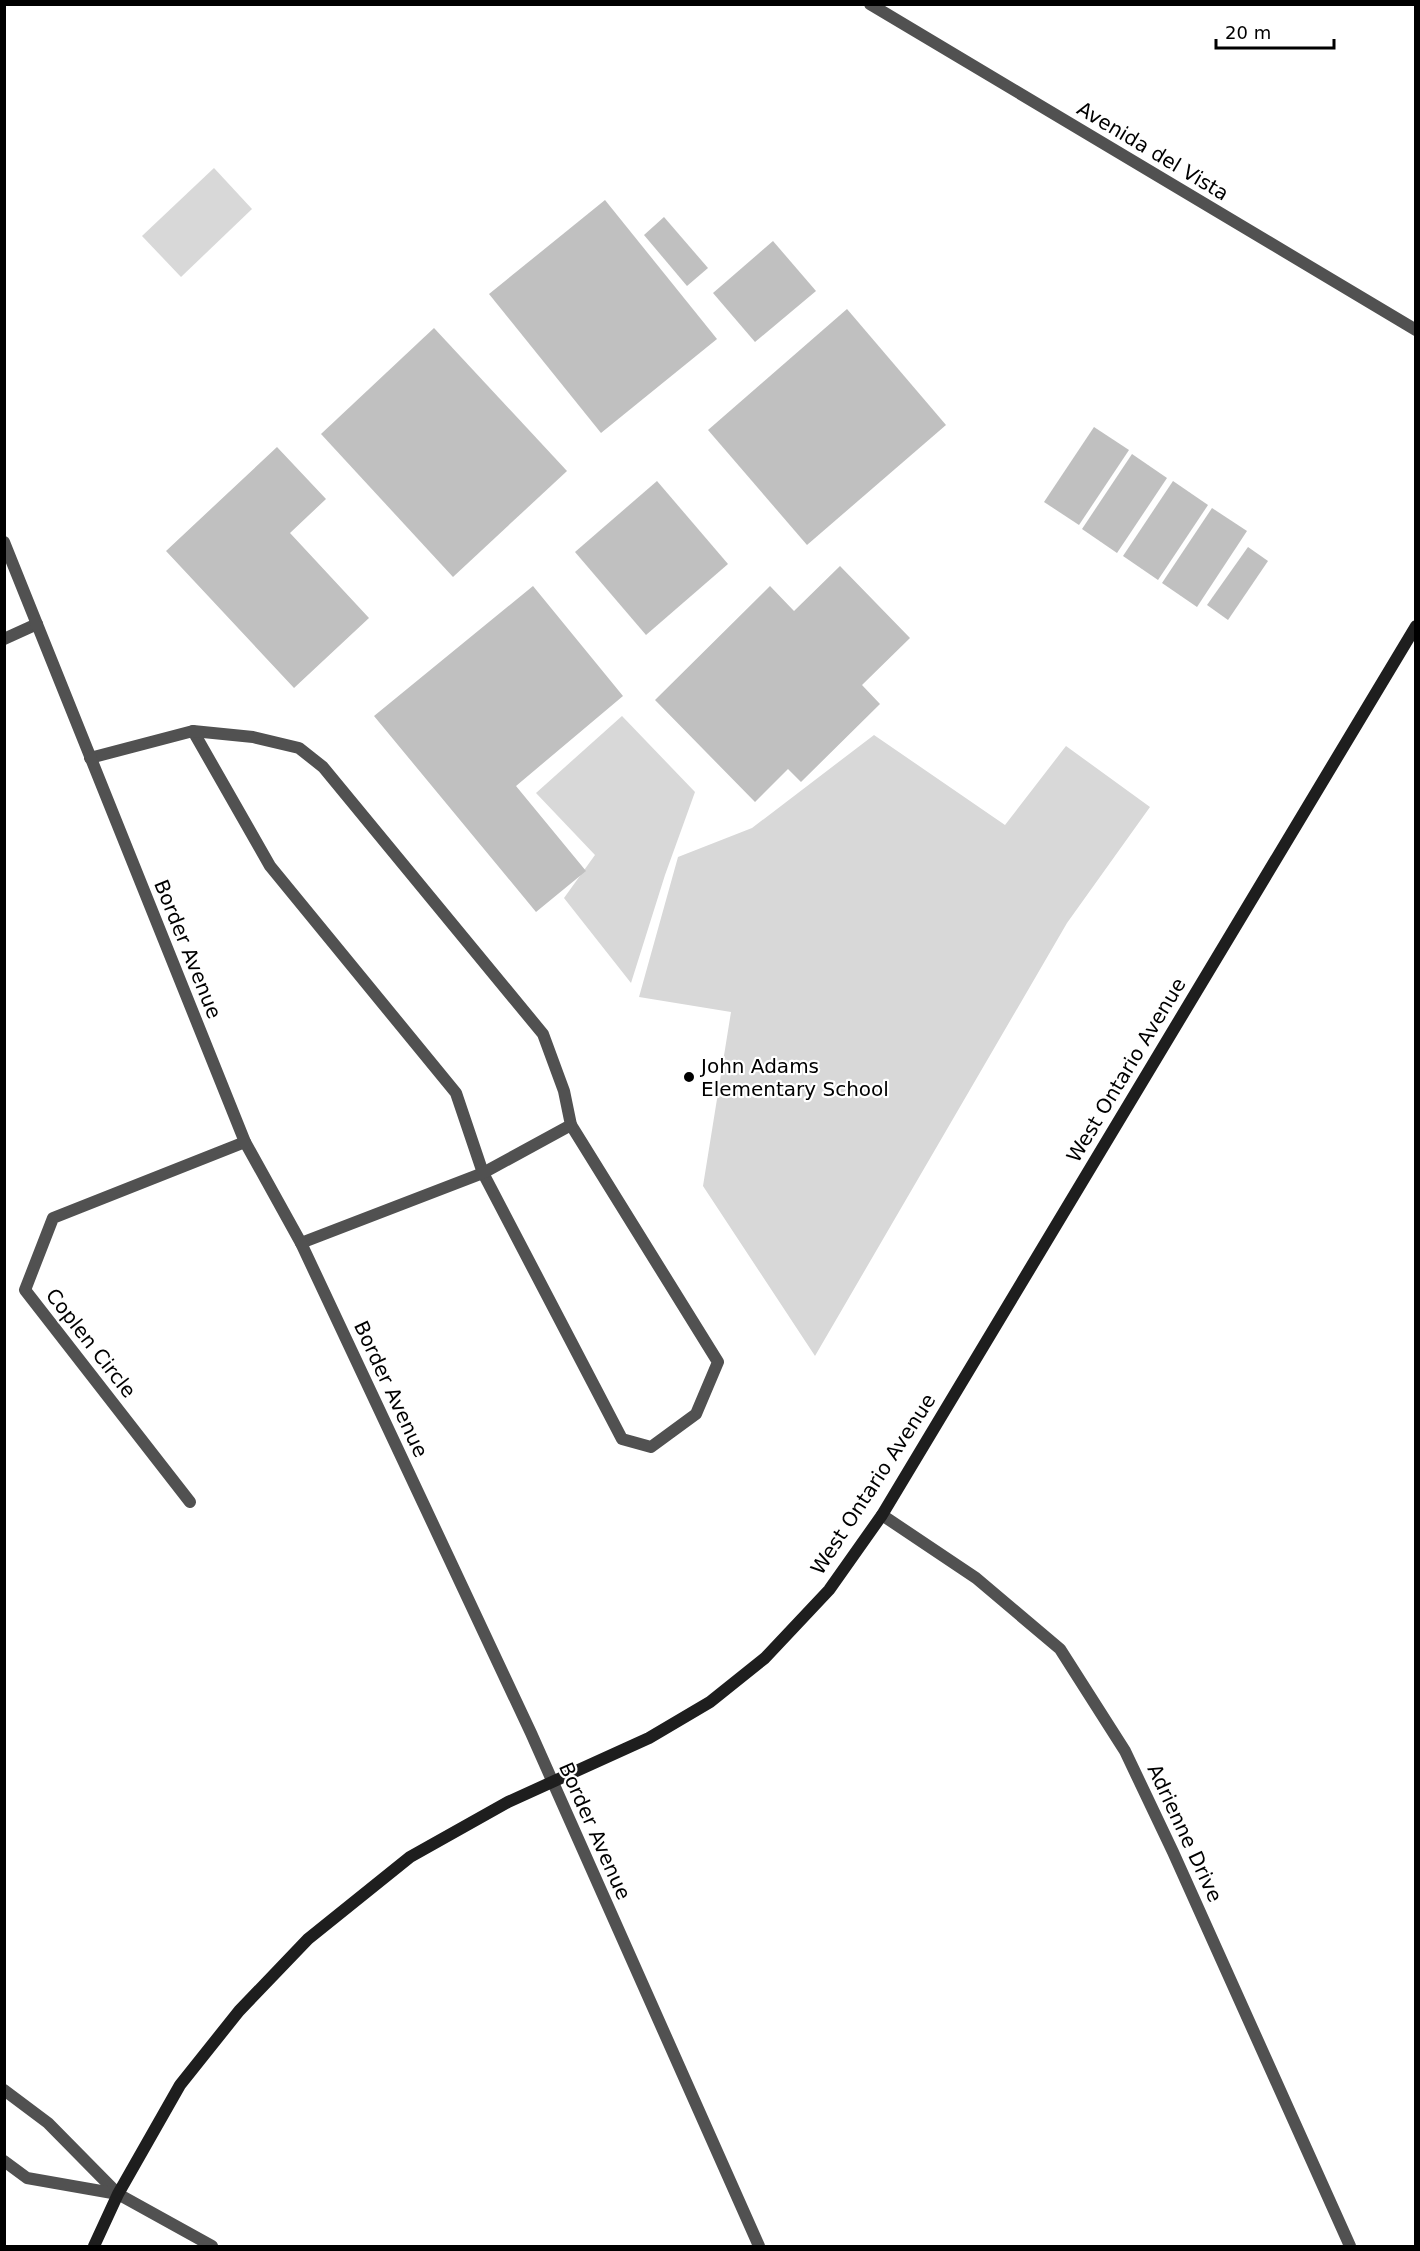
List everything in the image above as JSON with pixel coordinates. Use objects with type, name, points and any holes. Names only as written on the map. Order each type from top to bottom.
[{"type":"main road","name":"West Ontario Avenue","points":[[94,2247],[118,2194],[180,2085],[239,2011],[308,1939],[410,1857],[508,1802],[649,1738],[710,1702],[765,1658],[829,1590],[882,1515],[1416,626]]},
{"type":"street","name":"Avenida del Vista","points":[[870,4],[1416,330]]},
{"type":"street","name":"Border Avenue","points":[[5,545],[245,1142],[301,1243],[552,1782],[759,2247]]},
{"type":"street","points":[[4,639],[37,624]]},
{"type":"street","points":[[90,758],[193,731],[253,737],[299,748],[323,767],[543,1034],[564,1091],[571,1125],[718,1362],[696,1414],[651,1447],[622,1439],[483,1173],[456,1093],[270,866],[193,731]]},
{"type":"street","points":[[301,1243],[483,1173],[571,1125]]},
{"type":"street","name":"Coplen Circle","points":[[190,1502],[25,1290],[53,1218],[245,1142]]},
{"type":"street","name":"Adrienne Drive","points":[[882,1515],[976,1578],[1060,1649],[1125,1751],[1173,1852],[1350,2247]]},
{"type":"street","points":[[4,2090],[48,2123],[118,2194],[212,2247]]},
{"type":"street","points":[[4,2161],[27,2178],[118,2194]]},
{"type":"shaded area","points":[[214,168],[252,209],[181,277],[142,236]]},
{"type":"shaded area","points":[[622,716],[695,792],[665,875],[631,983],[564,898],[595,855],[536,793]]},
{"type":"shaded area","points":[[874,735],[1005,825],[1066,746],[1150,807],[1067,923],[815,1356],[703,1186],[731,1012],[639,997],[678,857],[752,828]]},
{"type":"building","points":[[605,200],[717,339],[601,433],[489,294]]},
{"type":"building","points":[[664,217],[708,268],[687,286],[644,235]]},
{"type":"building","points":[[773,241],[816,291],[755,342],[713,293]]},
{"type":"building","points":[[847,309],[946,425],[807,545],[708,430]]},
{"type":"building","points":[[434,328],[567,471],[453,577],[321,434]]},
{"type":"building","points":[[1094,427],[1129,450],[1079,525],[1044,502]]},
{"type":"building","points":[[277,447],[326,499],[290,533],[369,618],[294,688],[166,551]]},
{"type":"building","points":[[1132,454],[1167,478],[1117,553],[1082,529]]},
{"type":"building","points":[[657,481],[728,564],[646,635],[575,552]]},
{"type":"building","points":[[1173,481],[1208,505],[1158,580],[1123,556]]},
{"type":"building","points":[[1212,508],[1247,531],[1197,607],[1162,583]]},
{"type":"building","points":[[1248,547],[1268,561],[1228,620],[1207,605]]},
{"type":"building","points":[[840,566],[910,638],[862,685],[880,704],[801,782],[788,769],[755,802],[655,700],[770,586],[794,611]]},
{"type":"building","points":[[533,586],[623,696],[516,786],[586,871],[536,912],[374,716]]},
{"type":"place","name":"John Adams Elementary School","points":[[689,1077]]}]
